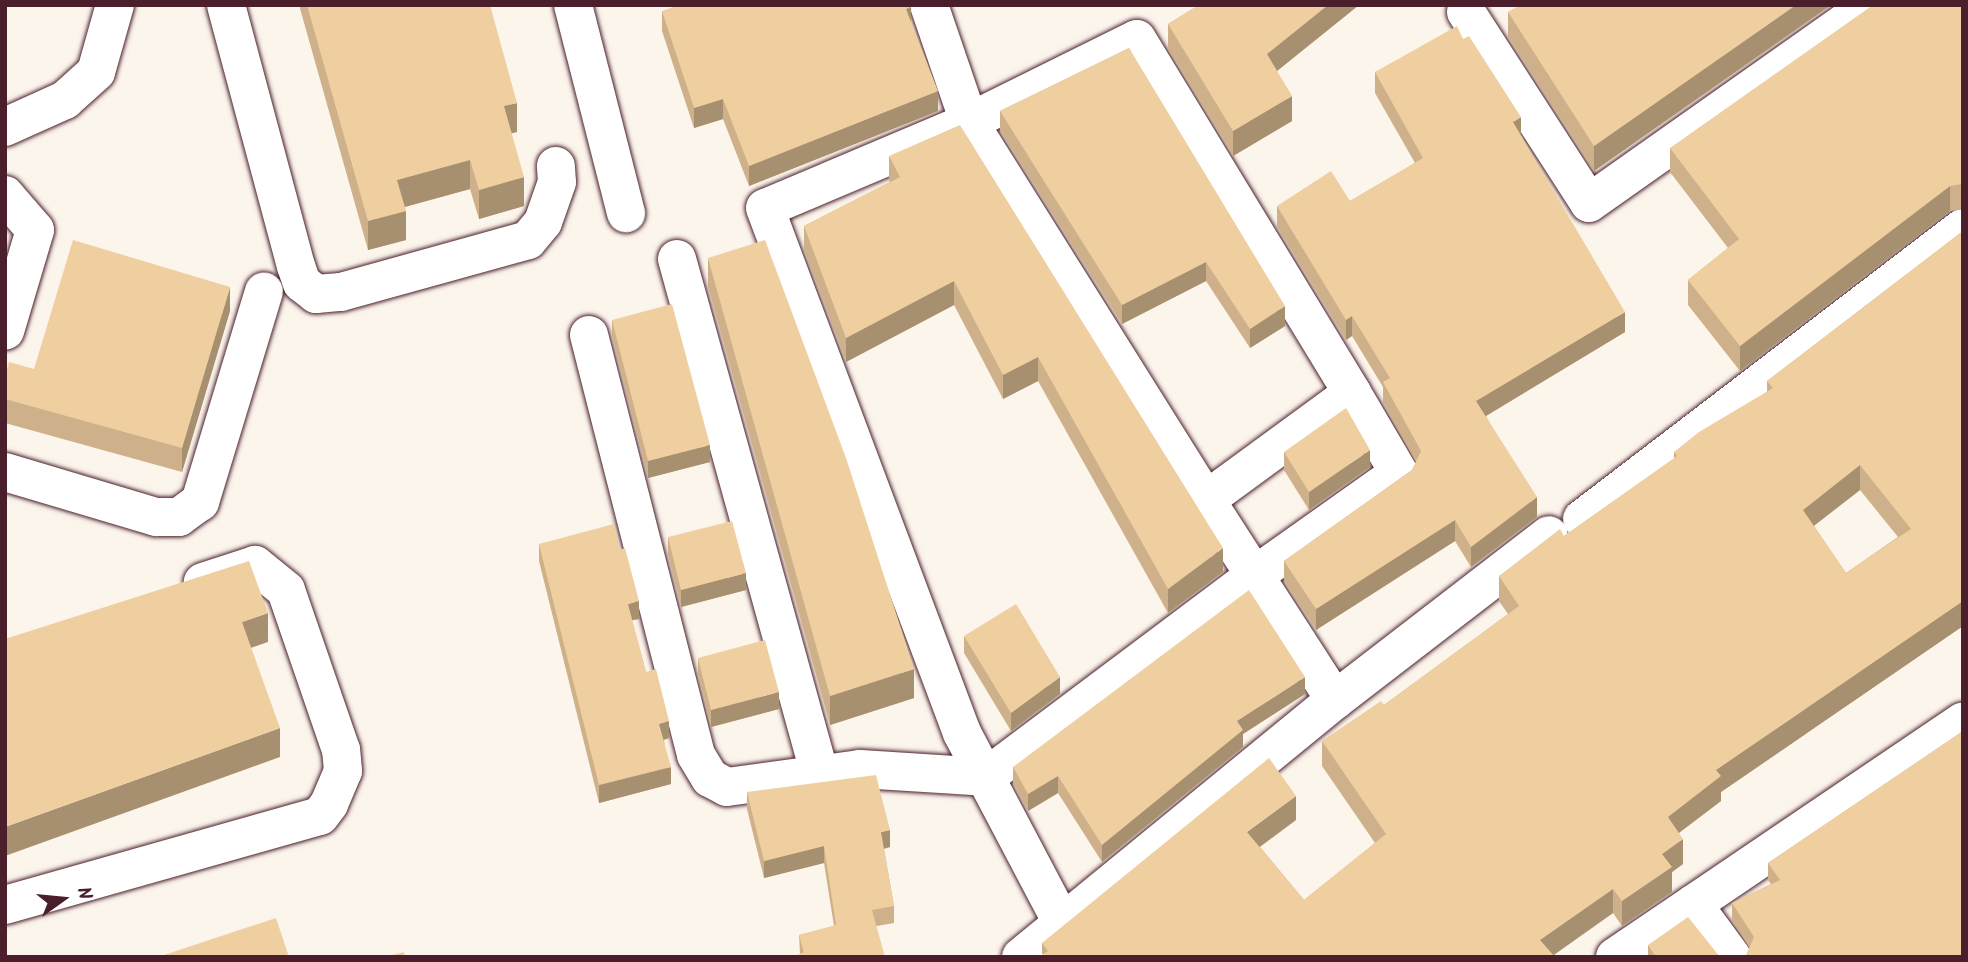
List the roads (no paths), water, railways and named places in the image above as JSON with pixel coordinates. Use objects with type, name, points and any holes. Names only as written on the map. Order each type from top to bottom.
[{"type":"street","points":[[5,127],[65,100],[96,72],[116,5]]},
{"type":"street","points":[[226,5],[296,265],[302,283],[316,294],[341,292],[528,240],[543,222],[557,183],[556,166]]},
{"type":"street","points":[[573,5],[626,214]]},
{"type":"street","points":[[929,5],[969,122],[1335,700]]},
{"type":"street","points":[[1466,12],[1589,203],[1870,5]]},
{"type":"street","points":[[589,335],[696,755],[710,778],[727,787],[891,769],[986,777],[1255,575],[1399,474],[1137,38],[969,122],[765,208],[962,733],[986,777],[1061,921]]},
{"type":"street","points":[[5,195],[35,230],[5,331]]},
{"type":"street","points":[[1021,957],[1061,921],[1242,779],[1335,700],[1963,228]]},
{"type":"street","points":[[677,259],[820,775]]},
{"type":"street","points":[[5,472],[156,517],[179,517],[200,502],[264,291]]},
{"type":"street","points":[[1206,500],[1352,393]]},
{"type":"street","points":[[5,905],[320,816],[329,804],[343,771],[341,750],[286,590],[255,565],[163,595]]},
{"type":"street","points":[[1615,957],[1963,721]]},
{"type":"street","points":[[1693,904],[1732,957]]}]
